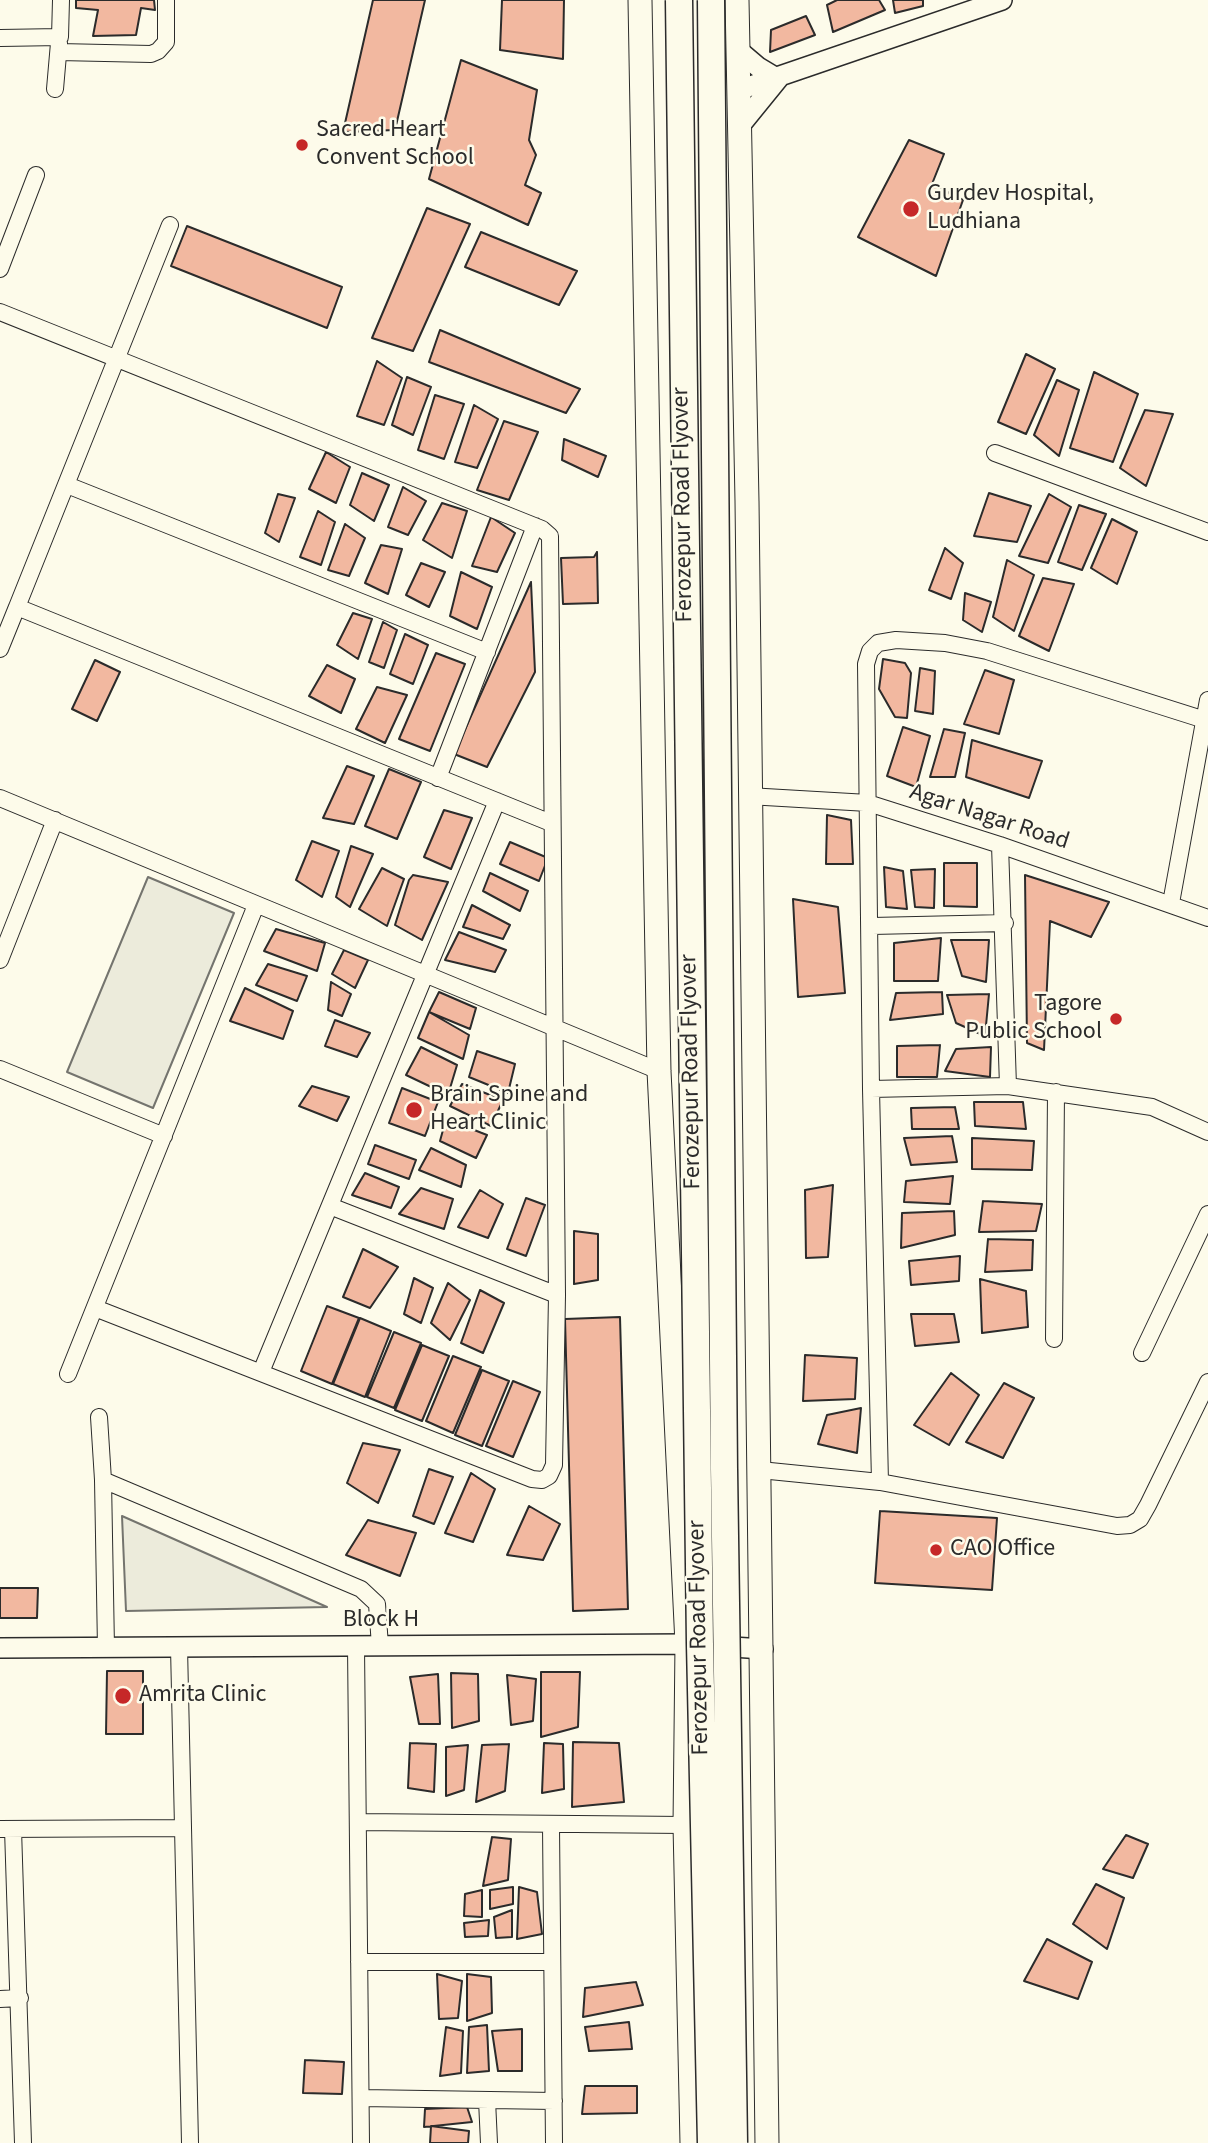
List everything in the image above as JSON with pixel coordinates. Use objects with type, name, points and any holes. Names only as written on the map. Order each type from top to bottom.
[{"type":"highway","name":"Ferozepur Road Flyover","points":[[679,0],[700,1671],[711,2143]]},
{"type":"highway","name":"Ferozepur Road Flyover","points":[[711,0],[724,1441],[734,2143]]},
{"type":"main road","points":[[640,0],[659,1071],[687,1644],[685,1825],[692,2143]]},
{"type":"main road","points":[[737,0],[763,1650],[767,2143]]},
{"type":"street","points":[[55,89],[61,0]]},
{"type":"street","points":[[0,38],[59,45],[158,51],[166,42],[166,0]]},
{"type":"street","points":[[739,90],[778,79],[1002,0]]},
{"type":"street","points":[[738,50],[778,79]]},
{"type":"street","points":[[739,127],[778,79]]},
{"type":"street","points":[[0,269],[36,175]]},
{"type":"street","points":[[0,649],[170,225]]},
{"type":"street","points":[[0,312],[535,526],[550,536],[557,1295],[554,1465],[549,1476],[542,1480],[532,1479],[95,1308]]},
{"type":"street","points":[[995,453],[1208,532]]},
{"type":"street","points":[[67,485],[487,652]]},
{"type":"street","points":[[438,778],[535,526]]},
{"type":"street","points":[[17,607],[551,824]]},
{"type":"street","points":[[880,1482],[866,664],[870,651],[878,643],[896,640],[945,643],[987,651],[1206,721]]},
{"type":"street","points":[[1171,903],[1208,700]]},
{"type":"street","name":"Agar Nagar Road","points":[[748,796],[868,803],[1000,845],[1208,918]]},
{"type":"street","points":[[0,798],[659,1071]]},
{"type":"street","points":[[261,1372],[428,974],[497,801]]},
{"type":"street","points":[[0,960],[55,821]]},
{"type":"street","points":[[1000,845],[1005,923],[1008,1086]]},
{"type":"street","points":[[68,1374],[257,905]]},
{"type":"street","points":[[872,926],[1005,923]]},
{"type":"street","points":[[0,1069],[164,1136]]},
{"type":"street","points":[[872,1089],[1008,1086],[1056,1092],[1152,1107],[1208,1132]]},
{"type":"street","points":[[1054,1339],[1056,1092]]},
{"type":"street","points":[[330,1206],[557,1295]]},
{"type":"street","points":[[1142,1353],[1208,1214]]},
{"type":"street","points":[[760,1470],[880,1482],[1117,1526],[1130,1525],[1140,1519],[1148,1505],[1208,1382]]},
{"type":"street","points":[[99,1417],[106,1648]]},
{"type":"street","points":[[103,1480],[361,1589],[377,1604],[380,1646]]},
{"type":"street","name":"Block H","points":[[0,1648],[687,1644],[763,1650]]},
{"type":"street","points":[[356,1646],[361,2143]]},
{"type":"street","points":[[179,1647],[190,2143]]},
{"type":"street","points":[[358,1822],[685,1825]]},
{"type":"street","points":[[551,1825],[554,2143]]},
{"type":"street","points":[[23,2143],[19,1998],[7,1829],[182,1828]]},
{"type":"street","points":[[359,1962],[552,1962]]},
{"type":"street","points":[[0,1999],[19,1998]]},
{"type":"street","points":[[361,2098],[554,2101]]},
{"type":"street","points":[[487,2100],[489,2143]]},
{"type":"shaded area","points":[[148,877],[234,913],[153,1108],[67,1072]]},
{"type":"shaded area","points":[[122,1516],[327,1607],[126,1611]]},
{"type":"building","points":[[76,0],[154,0],[155,10],[141,8],[136,35],[93,36],[98,10],[76,8]]},
{"type":"building","points":[[373,0],[425,0],[395,130],[343,132]]},
{"type":"building","points":[[502,0],[564,0],[563,59],[500,50]]},
{"type":"building","points":[[837,0],[879,0],[885,10],[833,32],[827,5]]},
{"type":"building","points":[[893,0],[923,0],[923,6],[895,13]]},
{"type":"building","points":[[806,16],[815,35],[770,52],[771,30]]},
{"type":"building","points":[[461,60],[537,90],[529,140],[536,155],[525,185],[541,193],[528,225],[429,179]]},
{"type":"building","points":[[909,140],[944,154],[932,184],[963,200],[936,276],[858,237]]},
{"type":"building","points":[[427,208],[470,224],[413,351],[372,338]]},
{"type":"building","points":[[187,226],[342,287],[327,328],[171,266]]},
{"type":"building","points":[[481,232],[577,271],[559,305],[465,267]]},
{"type":"building","points":[[440,330],[580,389],[566,413],[429,362]]},
{"type":"building","points":[[1026,354],[1055,369],[1026,434],[998,422]]},
{"type":"building","points":[[377,361],[402,378],[384,425],[357,416]]},
{"type":"building","points":[[1094,372],[1138,394],[1113,462],[1070,448]]},
{"type":"building","points":[[407,377],[431,387],[413,435],[392,425]]},
{"type":"building","points":[[1057,380],[1079,390],[1059,456],[1034,435]]},
{"type":"building","points":[[435,395],[464,404],[444,459],[418,450]]},
{"type":"building","points":[[474,405],[498,419],[477,468],[455,462]]},
{"type":"building","points":[[1145,410],[1173,414],[1146,486],[1120,468]]},
{"type":"building","points":[[504,421],[538,432],[509,500],[477,490]]},
{"type":"building","points":[[564,439],[606,456],[598,477],[562,460]]},
{"type":"building","points":[[326,452],[350,467],[336,503],[309,489]]},
{"type":"building","points":[[362,473],[389,485],[374,521],[350,505]]},
{"type":"building","points":[[403,487],[426,501],[408,535],[388,527]]},
{"type":"building","points":[[989,493],[1031,506],[1017,542],[974,536]]},
{"type":"building","points":[[278,494],[295,498],[279,542],[265,533]]},
{"type":"building","points":[[1049,494],[1071,507],[1048,563],[1019,556]]},
{"type":"building","points":[[442,503],[467,511],[452,558],[423,540]]},
{"type":"building","points":[[1079,505],[1106,514],[1082,570],[1058,562]]},
{"type":"building","points":[[318,511],[335,522],[321,565],[300,557]]},
{"type":"building","points":[[491,517],[515,533],[497,572],[472,566]]},
{"type":"building","points":[[1112,519],[1137,532],[1117,584],[1091,568]]},
{"type":"building","points":[[345,524],[365,538],[349,576],[328,570]]},
{"type":"building","points":[[381,545],[402,549],[388,594],[365,583]]},
{"type":"building","points":[[945,548],[963,563],[951,599],[929,590]]},
{"type":"building","points":[[597,552],[598,603],[563,604],[561,558],[594,557]]},
{"type":"building","points":[[1007,560],[1034,575],[1014,631],[993,617]]},
{"type":"building","points":[[421,563],[445,572],[429,607],[406,595]]},
{"type":"building","points":[[461,572],[492,587],[477,629],[450,616]]},
{"type":"building","points":[[1043,578],[1074,584],[1049,651],[1019,636]]},
{"type":"building","points":[[531,582],[535,672],[487,767],[454,754]]},
{"type":"building","points":[[965,593],[991,602],[982,632],[963,620]]},
{"type":"building","points":[[353,613],[372,619],[358,659],[337,645]]},
{"type":"building","points":[[383,622],[397,630],[384,668],[369,662]]},
{"type":"building","points":[[405,634],[428,645],[413,684],[390,674]]},
{"type":"building","points":[[436,653],[465,664],[430,751],[399,739]]},
{"type":"building","points":[[883,659],[905,663],[911,673],[907,718],[895,717],[879,689]]},
{"type":"building","points":[[95,660],[120,672],[97,721],[72,709]]},
{"type":"building","points":[[327,665],[355,679],[341,713],[309,696]]},
{"type":"building","points":[[920,668],[935,671],[933,714],[915,711]]},
{"type":"building","points":[[985,670],[1014,680],[999,734],[964,724]]},
{"type":"building","points":[[377,687],[407,695],[385,743],[356,729]]},
{"type":"building","points":[[903,727],[930,736],[916,787],[887,776]]},
{"type":"building","points":[[944,729],[965,733],[955,777],[930,777]]},
{"type":"building","points":[[972,740],[1042,761],[1029,798],[966,777]]},
{"type":"building","points":[[347,766],[374,776],[354,824],[323,818]]},
{"type":"building","points":[[389,769],[421,782],[397,839],[365,826]]},
{"type":"building","points":[[444,810],[472,818],[451,869],[424,857]]},
{"type":"building","points":[[827,815],[851,820],[853,864],[826,864]]},
{"type":"building","points":[[312,841],[339,851],[322,897],[296,880]]},
{"type":"building","points":[[510,842],[548,858],[539,881],[500,864]]},
{"type":"building","points":[[351,846],[373,854],[350,907],[336,897]]},
{"type":"building","points":[[944,863],[977,863],[977,907],[944,906]]},
{"type":"building","points":[[884,867],[903,871],[907,909],[886,907]]},
{"type":"building","points":[[382,868],[404,879],[387,926],[359,909]]},
{"type":"building","points":[[935,869],[934,908],[915,907],[911,870]]},
{"type":"building","points":[[490,873],[528,891],[520,911],[483,891]]},
{"type":"building","points":[[413,875],[448,882],[422,940],[395,925]]},
{"type":"building","points":[[1025,875],[1109,902],[1091,937],[1050,921],[1044,1050],[1027,1043]]},
{"type":"building","points":[[793,899],[838,907],[845,993],[798,997]]},
{"type":"building","points":[[472,905],[510,925],[503,939],[463,927]]},
{"type":"building","points":[[276,929],[325,943],[317,971],[264,951]]},
{"type":"building","points":[[459,932],[506,950],[495,972],[445,960]]},
{"type":"building","points":[[941,938],[938,981],[894,981],[894,943]]},
{"type":"building","points":[[951,940],[989,940],[986,982],[962,976]]},
{"type":"building","points":[[344,950],[368,960],[355,988],[332,974]]},
{"type":"building","points":[[268,964],[307,976],[297,1001],[256,985]]},
{"type":"building","points":[[331,982],[351,994],[342,1016],[328,1010]]},
{"type":"building","points":[[245,988],[293,1011],[283,1039],[230,1021]]},
{"type":"building","points":[[439,992],[476,1008],[470,1029],[429,1012]]},
{"type":"building","points":[[942,992],[943,1014],[890,1020],[896,993]]},
{"type":"building","points":[[989,994],[985,1036],[956,1023],[947,995]]},
{"type":"building","points":[[429,1012],[469,1035],[463,1059],[418,1038]]},
{"type":"building","points":[[335,1020],[370,1033],[357,1057],[325,1046]]},
{"type":"building","points":[[940,1045],[937,1077],[897,1077],[897,1046]]},
{"type":"building","points":[[421,1047],[457,1065],[448,1095],[406,1075]]},
{"type":"building","points":[[991,1047],[990,1077],[945,1071],[956,1049]]},
{"type":"building","points":[[477,1051],[515,1064],[508,1093],[469,1077]]},
{"type":"building","points":[[462,1084],[503,1100],[491,1126],[450,1106]]},
{"type":"building","points":[[312,1086],[349,1097],[337,1121],[299,1106]]},
{"type":"building","points":[[402,1088],[438,1102],[425,1136],[389,1123]]},
{"type":"building","points":[[974,1102],[1023,1102],[1026,1129],[975,1126]]},
{"type":"building","points":[[955,1107],[959,1129],[912,1129],[911,1108]]},
{"type":"building","points":[[446,1119],[487,1135],[476,1158],[440,1141]]},
{"type":"building","points":[[952,1136],[957,1162],[911,1165],[904,1138]]},
{"type":"building","points":[[972,1138],[1034,1141],[1032,1170],[972,1169]]},
{"type":"building","points":[[375,1145],[416,1160],[409,1179],[368,1164]]},
{"type":"building","points":[[431,1148],[466,1165],[461,1187],[419,1170]]},
{"type":"building","points":[[365,1173],[399,1187],[391,1208],[352,1195]]},
{"type":"building","points":[[953,1176],[950,1204],[904,1202],[906,1181]]},
{"type":"building","points":[[833,1185],[828,1257],[806,1258],[805,1190]]},
{"type":"building","points":[[421,1188],[453,1199],[444,1229],[399,1214]]},
{"type":"building","points":[[480,1190],[503,1204],[488,1238],[458,1227]]},
{"type":"building","points":[[526,1198],[545,1205],[526,1256],[507,1249]]},
{"type":"building","points":[[983,1201],[1042,1204],[1036,1231],[979,1232]]},
{"type":"building","points":[[954,1211],[955,1235],[901,1248],[902,1213]]},
{"type":"building","points":[[574,1231],[598,1234],[598,1280],[574,1284]]},
{"type":"building","points":[[988,1239],[1033,1240],[1032,1270],[985,1272]]},
{"type":"building","points":[[363,1249],[398,1267],[370,1308],[343,1297]]},
{"type":"building","points":[[960,1256],[959,1281],[911,1285],[909,1261]]},
{"type":"building","points":[[414,1278],[433,1288],[421,1323],[404,1314]]},
{"type":"building","points":[[980,1279],[1026,1291],[1028,1327],[982,1333]]},
{"type":"building","points":[[448,1283],[470,1300],[450,1340],[431,1323]]},
{"type":"building","points":[[480,1290],[504,1303],[483,1353],[461,1343]]},
{"type":"building","points":[[327,1306],[359,1318],[332,1384],[301,1371]]},
{"type":"building","points":[[911,1314],[954,1314],[959,1342],[915,1346]]},
{"type":"building","points":[[620,1317],[628,1609],[573,1611],[565,1319]]},
{"type":"building","points":[[360,1318],[391,1331],[365,1397],[333,1384]]},
{"type":"building","points":[[394,1332],[421,1343],[394,1408],[367,1397]]},
{"type":"building","points":[[422,1345],[449,1356],[422,1421],[395,1410]]},
{"type":"building","points":[[805,1355],[857,1358],[855,1399],[803,1401]]},
{"type":"building","points":[[453,1356],[481,1367],[453,1433],[426,1421]]},
{"type":"building","points":[[482,1370],[509,1381],[482,1446],[455,1435]]},
{"type":"building","points":[[951,1373],[979,1395],[949,1445],[914,1425]]},
{"type":"building","points":[[513,1381],[540,1392],[513,1457],[486,1446]]},
{"type":"building","points":[[1004,1383],[1034,1398],[1003,1458],[966,1442]]},
{"type":"building","points":[[861,1408],[857,1453],[818,1444],[827,1415]]},
{"type":"building","points":[[363,1443],[400,1450],[378,1503],[347,1483]]},
{"type":"building","points":[[429,1469],[453,1477],[434,1524],[413,1516]]},
{"type":"building","points":[[471,1473],[495,1489],[473,1542],[445,1533]]},
{"type":"building","points":[[529,1506],[560,1524],[543,1560],[507,1555]]},
{"type":"building","name":"CAO Office","points":[[880,1511],[997,1518],[992,1590],[875,1583]]},
{"type":"building","points":[[368,1520],[416,1533],[400,1576],[346,1555]]},
{"type":"building","points":[[0,1588],[38,1588],[37,1618],[0,1618]]},
{"type":"building","points":[[107,1671],[143,1671],[143,1734],[106,1734]]},
{"type":"building","points":[[541,1672],[580,1672],[578,1727],[541,1737]]},
{"type":"building","points":[[451,1673],[478,1674],[479,1721],[452,1728]]},
{"type":"building","points":[[438,1674],[440,1724],[419,1724],[410,1677]]},
{"type":"building","points":[[507,1675],[536,1679],[533,1721],[511,1725]]},
{"type":"building","points":[[573,1742],[619,1743],[624,1802],[572,1807]]},
{"type":"building","points":[[410,1743],[436,1744],[434,1792],[408,1788]]},
{"type":"building","points":[[544,1743],[563,1744],[564,1789],[542,1793]]},
{"type":"building","points":[[509,1744],[505,1791],[476,1802],[482,1745]]},
{"type":"building","points":[[468,1745],[464,1790],[446,1796],[446,1747]]},
{"type":"building","points":[[1126,1835],[1148,1844],[1133,1878],[1103,1869]]},
{"type":"building","points":[[492,1837],[511,1839],[508,1880],[483,1886]]},
{"type":"building","points":[[1096,1884],[1124,1898],[1107,1949],[1073,1924]]},
{"type":"building","points":[[513,1887],[513,1904],[490,1909],[490,1890]]},
{"type":"building","points":[[519,1887],[537,1892],[542,1934],[517,1939]]},
{"type":"building","points":[[482,1890],[482,1917],[464,1916],[465,1894]]},
{"type":"building","points":[[512,1910],[512,1937],[496,1938],[494,1917]]},
{"type":"building","points":[[489,1920],[488,1936],[465,1937],[464,1923]]},
{"type":"building","points":[[1047,1939],[1092,1962],[1078,1999],[1024,1981]]},
{"type":"building","points":[[437,1974],[462,1981],[458,2018],[439,2019]]},
{"type":"building","points":[[467,1974],[491,1977],[492,2013],[467,2021]]},
{"type":"building","points":[[636,1982],[643,2005],[583,2017],[585,1988]]},
{"type":"building","points":[[629,2022],[632,2049],[589,2051],[585,2027]]},
{"type":"building","points":[[487,2025],[489,2071],[467,2073],[469,2027]]},
{"type":"building","points":[[446,2027],[463,2031],[461,2073],[440,2076]]},
{"type":"building","points":[[522,2029],[522,2071],[498,2071],[492,2031]]},
{"type":"building","points":[[305,2060],[344,2062],[342,2094],[303,2093]]},
{"type":"building","points":[[585,2086],[637,2086],[637,2113],[582,2114]]},
{"type":"building","points":[[467,2107],[472,2122],[424,2127],[425,2109]]},
{"type":"building","points":[[431,2126],[469,2131],[468,2143],[430,2143]]},
{"type":"place","name":"Sacred Heart Convent School","points":[[302,145]]},
{"type":"place","name":"Gurdev Hospital, Ludhiana","points":[[911,209]]},
{"type":"place","name":"Tagore Public School","points":[[1116,1019]]},
{"type":"place","name":"Brain Spine and Heart Clinic","points":[[414,1110]]},
{"type":"place","name":"CAO Office","points":[[936,1550]]},
{"type":"place","name":"Amrita Clinic","points":[[123,1696]]}]
